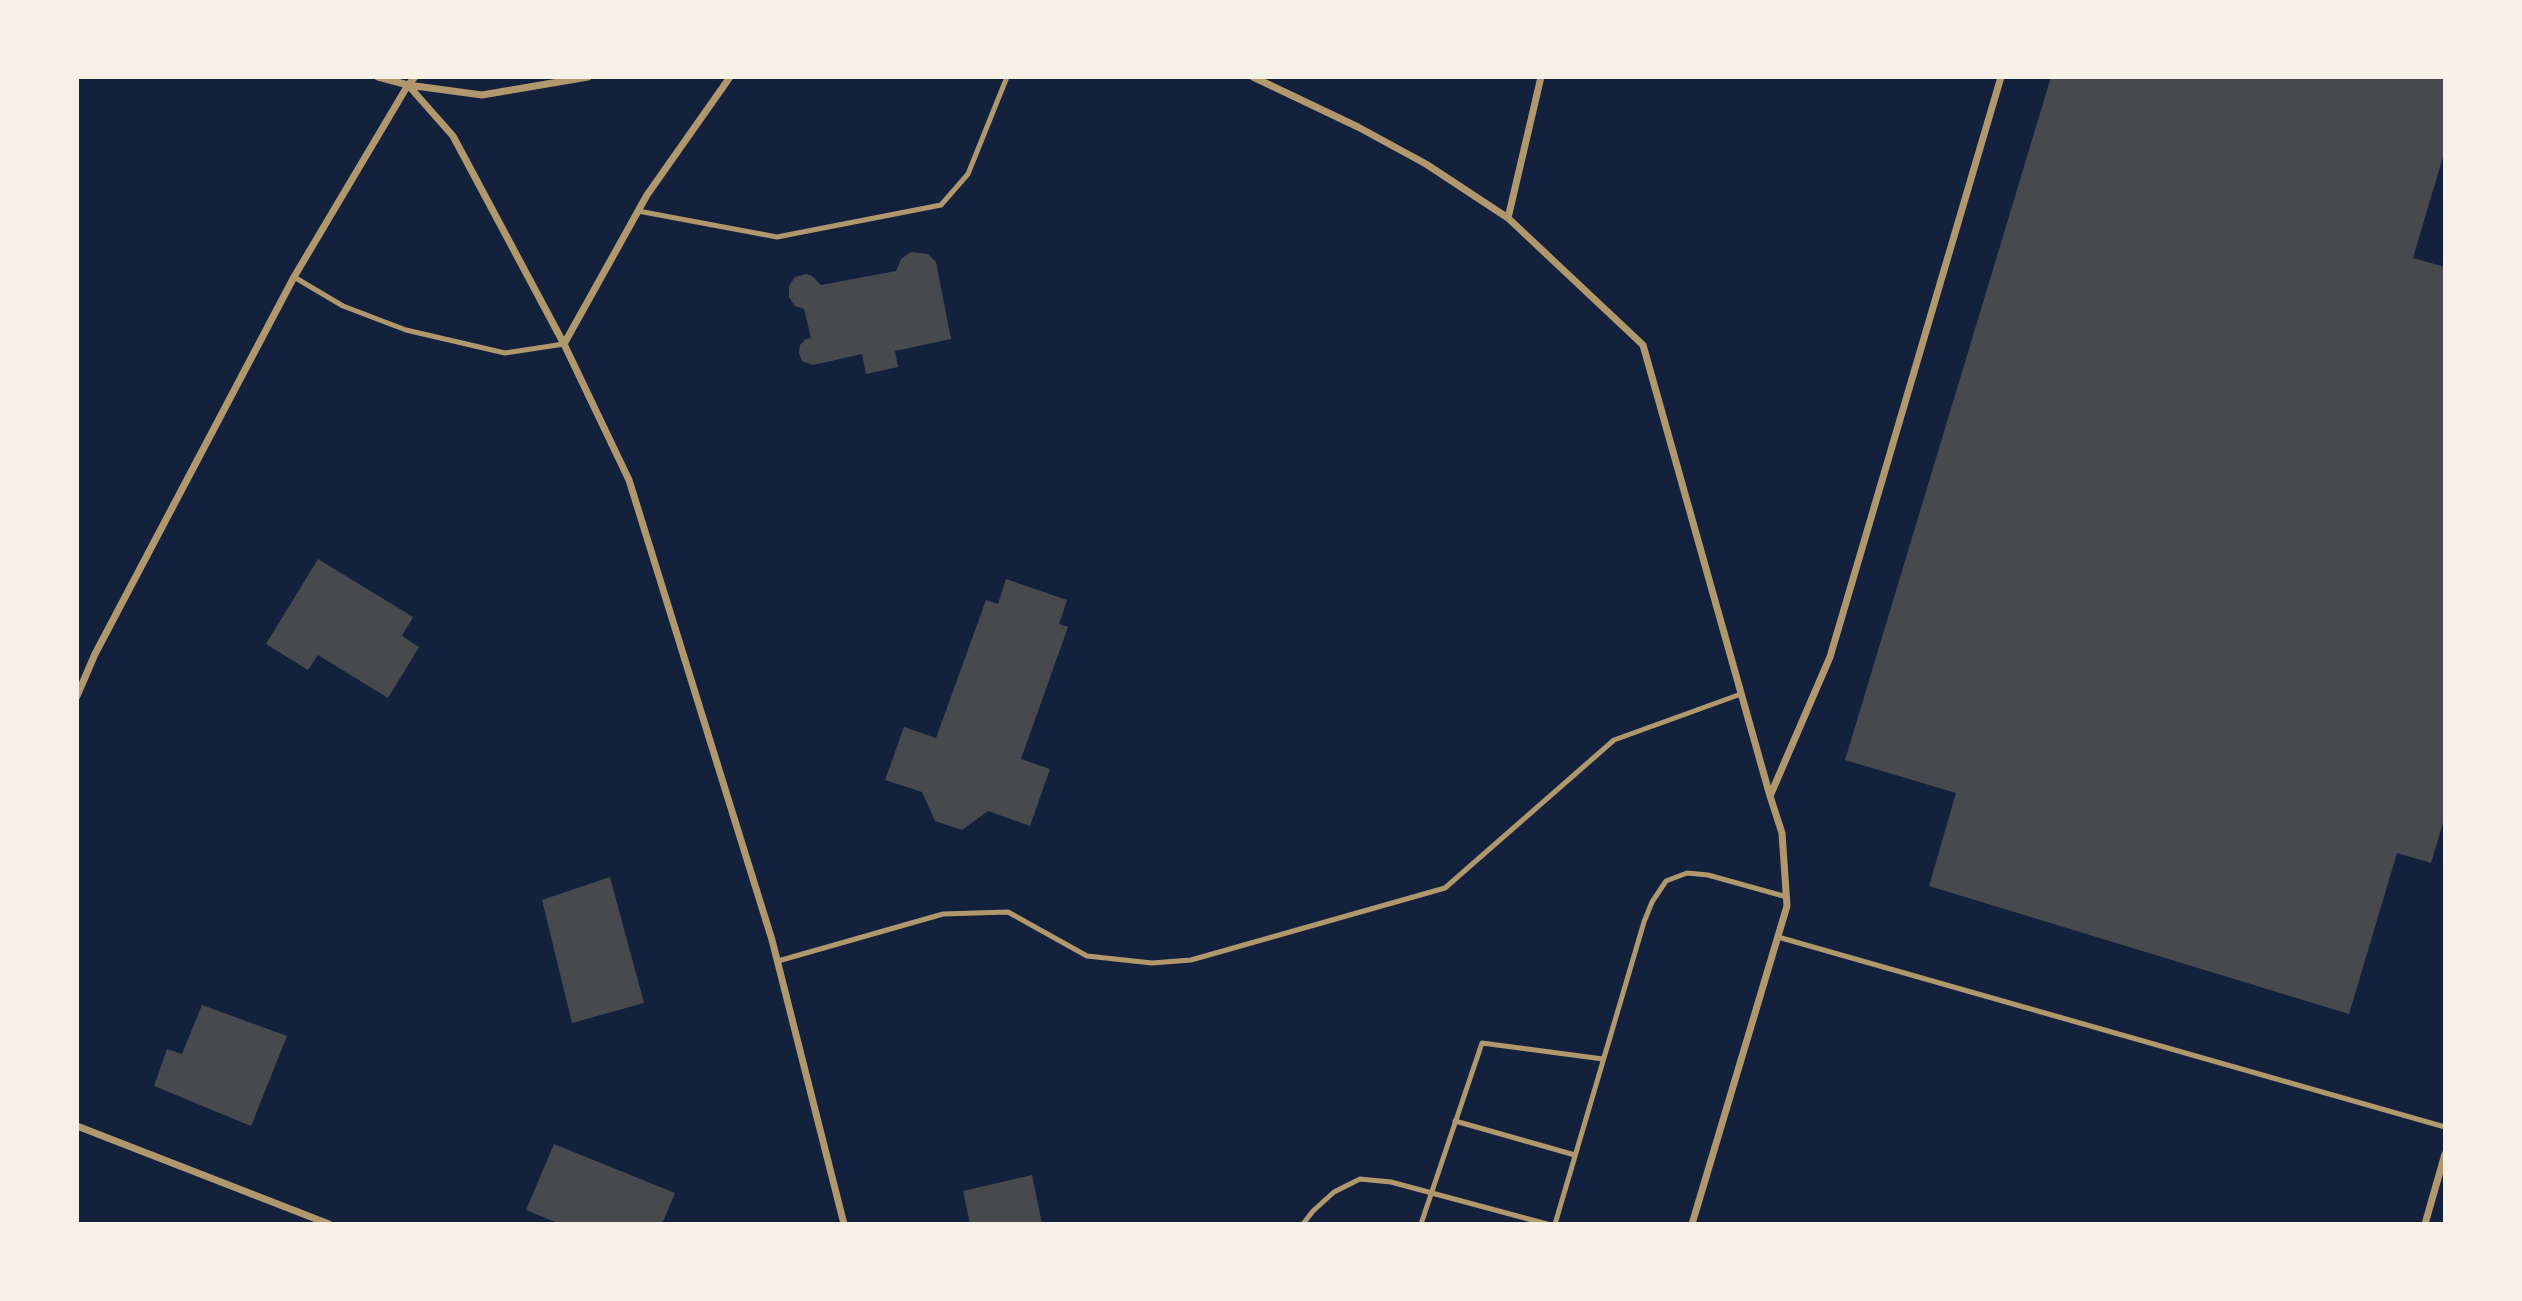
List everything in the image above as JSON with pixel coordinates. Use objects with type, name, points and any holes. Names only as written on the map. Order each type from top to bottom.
[{"type":"street","points":[[378,77],[408,85],[482,95],[588,77]]},
{"type":"street","points":[[77,696],[95,654],[294,277],[415,77]]},
{"type":"street","points":[[564,344],[638,211],[730,77]]},
{"type":"street","points":[[1253,77],[1426,164],[1508,218],[1643,345],[1782,833],[1787,897],[1778,937],[1692,1224]]},
{"type":"street","points":[[1508,218],[1541,77]]},
{"type":"street","points":[[1770,796],[1830,657],[2001,77]]},
{"type":"street","points":[[408,85],[453,136],[564,344],[629,480],[778,961],[844,1224]]},
{"type":"street","points":[[77,1126],[329,1224]]},
{"type":"street","points":[[2426,1224],[2445,1154]]},
{"type":"lane","points":[[638,211],[777,237],[941,205],[968,174],[1007,77]]},
{"type":"lane","points":[[294,277],[343,306],[406,330],[505,353],[564,344]]},
{"type":"lane","points":[[778,961],[943,914],[1008,912],[1087,956],[1152,963],[1191,960],[1445,888],[1614,740],[1741,694]]},
{"type":"lane","points":[[1555,1224],[1644,922],[1652,902],[1666,881],[1687,873],[1709,874],[1787,897]]},
{"type":"lane","points":[[1778,937],[2445,1127]]},
{"type":"lane","points":[[1421,1224],[1482,1043],[1604,1059]]},
{"type":"lane","points":[[1455,1121],[1575,1155]]},
{"type":"lane","points":[[1303,1224],[1334,1192],[1360,1179],[1391,1182],[1547,1224]]},
{"type":"building","points":[[2051,77],[2445,77],[2445,150],[2413,258],[2445,267],[2445,816],[2431,863],[2397,853],[2349,1014],[1929,886],[1956,793],[1845,760]]},
{"type":"building","points":[[911,252],[928,254],[936,262],[951,339],[895,351],[898,367],[866,374],[862,354],[813,365],[802,361],[800,345],[811,338],[804,309],[795,306],[789,297],[789,286],[795,277],[806,274],[821,285],[896,271],[901,259]]},
{"type":"building","points":[[318,559],[413,617],[402,636],[419,647],[388,698],[318,655],[308,670],[266,644]]},
{"type":"building","points":[[1006,579],[1067,600],[1059,624],[1068,627],[1021,759],[1050,769],[1030,826],[988,811],[962,830],[935,821],[922,792],[885,780],[904,727],[936,738],[986,600],[998,604]]},
{"type":"building","points":[[610,877],[644,1003],[572,1023],[542,900]]},
{"type":"building","points":[[202,1005],[287,1036],[251,1126],[154,1086],[167,1049],[182,1054]]},
{"type":"building","points":[[554,1144],[675,1193],[662,1224],[560,1224],[526,1210]]},
{"type":"building","points":[[1032,1175],[1042,1224],[970,1224],[963,1191]]}]
